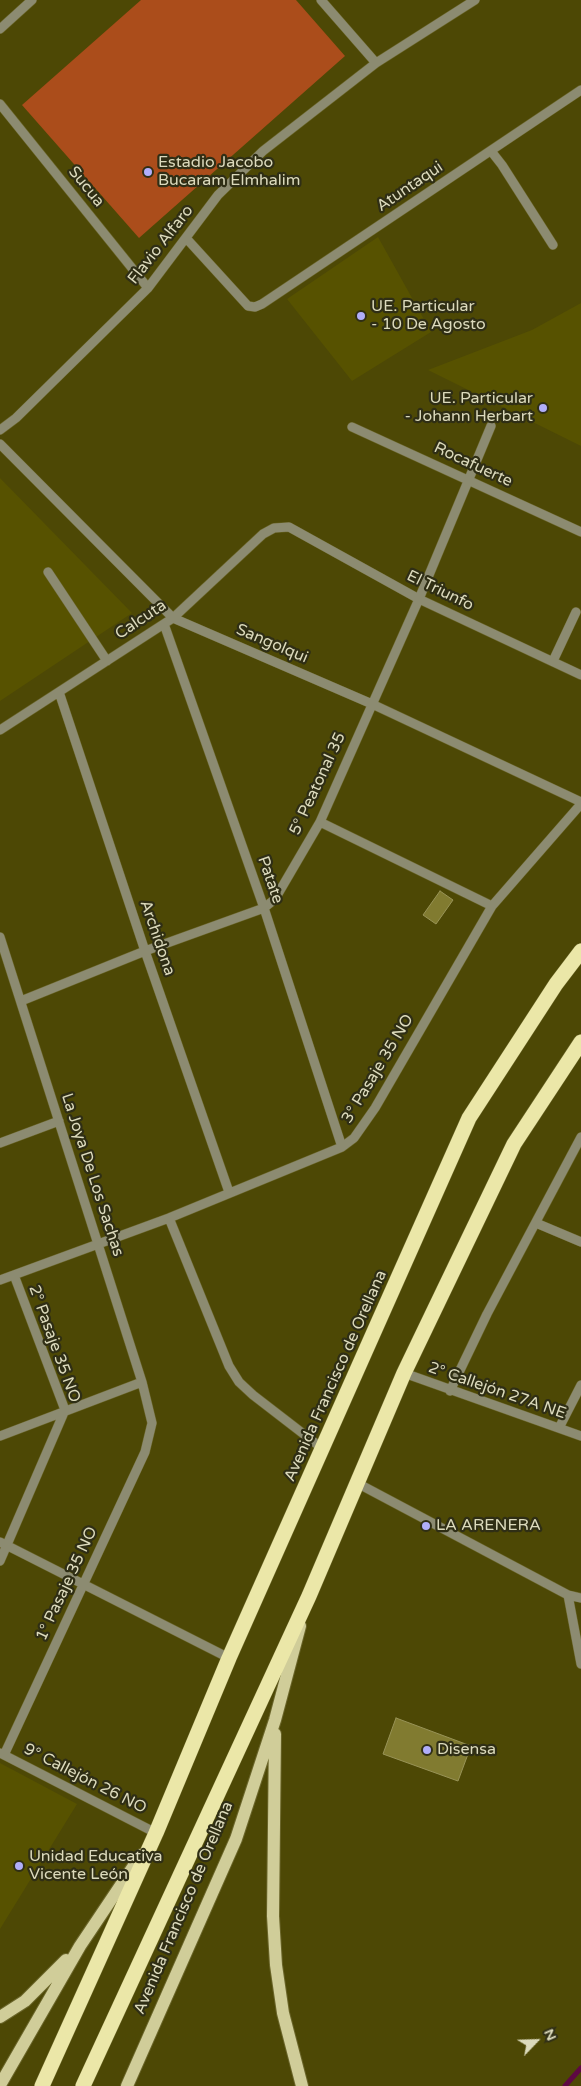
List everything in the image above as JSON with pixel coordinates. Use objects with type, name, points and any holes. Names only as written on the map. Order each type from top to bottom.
[{"type":"highway","name":"Avenida Francisco de Orellana","points":[[42,2086],[156,1833],[229,1658],[469,1118],[556,984],[581,951]]},
{"type":"highway","name":"Avenida Francisco de Orellana","points":[[83,2086],[308,1596],[404,1373],[514,1144],[581,1042]]},
{"type":"main road","name":"Avenida Francisco de Orellana","points":[[127,2086],[236,1839],[275,1720],[308,1596]]},
{"type":"main road","points":[[275,1720],[273,1906],[276,1965],[283,2013],[302,2086]]},
{"type":"main road","name":"Avenida Francisco de Orellana","points":[[0,2085],[80,1946],[156,1833]]},
{"type":"main road","points":[[0,2016],[25,2001],[80,1946]]},
{"type":"street","points":[[0,29],[32,0]]},
{"type":"street","points":[[321,0],[376,63]]},
{"type":"street","name":"Flavio Alfaro","points":[[0,430],[16,418],[148,288],[218,195],[263,152],[376,63],[475,0]]},
{"type":"street","name":"Atuntaqui","points":[[186,238],[248,306],[255,307],[580,92]]},
{"type":"street","name":"Sucua","points":[[0,104],[148,288]]},
{"type":"street","points":[[491,151],[552,245]]},
{"type":"street","name":"5° Peatonal 35","points":[[21,1001],[145,951],[264,908],[275,899],[320,822],[419,599],[491,426]]},
{"type":"street","name":"Rocafuerte","points":[[352,428],[581,532]]},
{"type":"street","name":"Sangolqui","points":[[0,444],[173,618],[372,704],[581,803]]},
{"type":"street","name":"Calcuta","points":[[0,730],[173,618],[263,534],[274,528],[289,526]]},
{"type":"street","name":"El Triunfo","points":[[289,526],[419,599],[581,675]]},
{"type":"street","points":[[48,572],[107,662]]},
{"type":"street","points":[[553,661],[576,612]]},
{"type":"street","name":"Patate","points":[[164,624],[264,908],[342,1147]]},
{"type":"street","name":"Archidona","points":[[59,692],[145,951],[229,1192]]},
{"type":"street","name":"3° Pasaje 35 NO","points":[[0,1280],[170,1218],[229,1192],[342,1147],[354,1138],[375,1108],[492,906],[581,803]]},
{"type":"street","points":[[320,822],[492,906]]},
{"type":"street","name":"La Joya De Los Sachas","points":[[0,937],[142,1382],[152,1424]]},
{"type":"street","points":[[0,1143],[59,1121]]},
{"type":"street","points":[[450,1391],[487,1314],[580,1143]]},
{"type":"street","points":[[170,1218],[229,1366],[239,1382],[323,1449]]},
{"type":"street","points":[[536,1223],[581,1242]]},
{"type":"street","name":"2° Pasaje 35 NO","points":[[0,1561],[3,1544],[65,1410],[14,1275]]},
{"type":"street","name":"2° Callejón 27A NE","points":[[404,1373],[450,1391],[581,1436]]},
{"type":"street","points":[[0,1436],[142,1382]]},
{"type":"street","points":[[559,1428],[581,1385]]},
{"type":"street","name":"1° Pasaje 35 NO","points":[[2,1754],[145,1452],[152,1424]]},
{"type":"street","points":[[357,1483],[568,1595],[581,1598]]},
{"type":"street","points":[[3,1544],[82,1586],[229,1658]]},
{"type":"street","points":[[568,1595],[581,1664]]},
{"type":"street","name":"9° Callejón 26 NO","points":[[2,1754],[156,1833]]},
{"type":"shaded area","name":"Estadio Jacobo Bucaram Elmhalim","points":[[141,0],[296,0],[345,56],[139,238],[22,105]]},
{"type":"shaded area","name":"UE. Particular - 10 De Agosto","points":[[378,237],[431,332],[352,381],[287,299]]},
{"type":"shaded area","name":"UE. Particular - Johann Herbart","points":[[581,303],[581,446],[428,370],[532,330]]},
{"type":"shaded area","points":[[0,478],[132,613],[0,701]]},
{"type":"shaded area","name":"Unidad Educativa Vicente León","points":[[0,1763],[77,1804],[0,1929]]},
{"type":"building","points":[[440,891],[453,900],[436,924],[423,915]]},
{"type":"building","name":"Disensa","points":[[396,1718],[471,1746],[458,1781],[383,1754]]},
{"type":"waterway","points":[[565,2086],[581,2068]]},
{"type":"place","name":"Estadio Jacobo Bucaram Elmhalim","points":[[148,172]]},
{"type":"place","name":"UE. Particular - 10 De Agosto","points":[[361,316]]},
{"type":"place","name":"UE. Particular - Johann Herbart","points":[[543,408]]},
{"type":"place","name":"LA ARENERA","points":[[426,1526]]},
{"type":"place","name":"Disensa","points":[[427,1750]]},
{"type":"place","name":"Unidad Educativa Vicente León","points":[[19,1866]]}]
